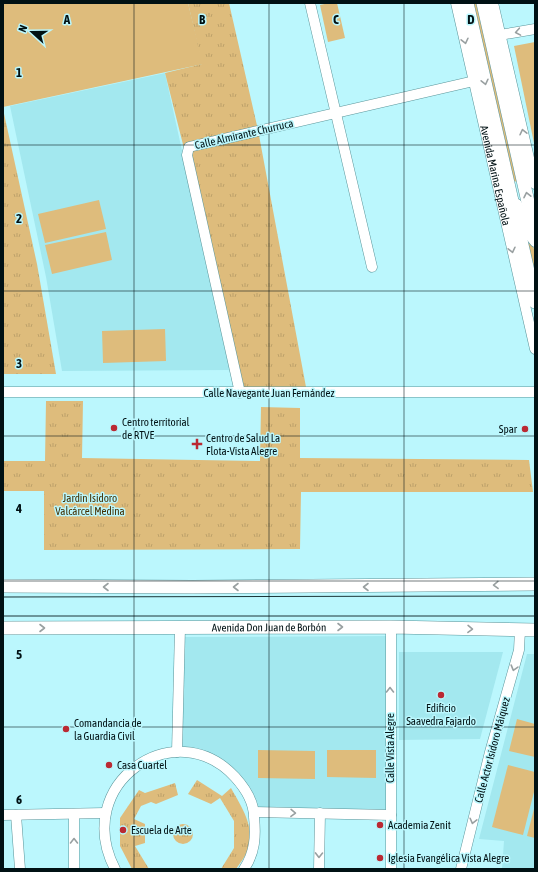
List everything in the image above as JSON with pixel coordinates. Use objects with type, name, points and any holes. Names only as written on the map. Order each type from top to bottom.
[{"type":"main road","name":"Avenida Marina Española","points":[[467,3],[535,302]]},
{"type":"main road","points":[[483,3],[535,233]]},
{"type":"main road","points":[[3,586],[193,587],[535,584]]},
{"type":"main road","name":"Avenida Don Juan de Borbón","points":[[3,628],[391,627],[535,630]]},
{"type":"street","points":[[310,3],[372,267]]},
{"type":"street","name":"Avenida Marina Española","points":[[456,3],[535,349]]},
{"type":"street","points":[[493,3],[535,184]]},
{"type":"street","points":[[500,35],[535,29]]},
{"type":"street","name":"Calle Almirante Churruca","points":[[240,393],[188,150],[189,147],[195,144],[474,81]]},
{"type":"street","name":"Avenida Marina Española","points":[[507,178],[527,232],[535,242]]},
{"type":"street","name":"Calle Navegante Juan Fernández","points":[[3,392],[535,392]]},
{"type":"street","name":"Calle Vista Alegre","points":[[391,627],[391,869]]},
{"type":"street","points":[[177,752],[180,628]]},
{"type":"street","name":"Calle Actor Isidoro Máiquez","points":[[461,869],[490,752],[519,650],[520,630]]},
{"type":"street","points":[[115,869],[108,855],[103,834],[105,814],[112,794],[123,777],[139,764],[157,756],[177,752],[204,756],[228,770],[242,785],[254,812],[256,837],[249,862],[244,869]]},
{"type":"street","points":[[254,812],[391,815]]},
{"type":"street","points":[[319,869],[320,813]]},
{"type":"street","points":[[74,814],[74,869]]},
{"type":"street","points":[[3,815],[105,814]]},
{"type":"street","points":[[16,815],[20,869]]},
{"type":"shaded area","points":[[165,73],[230,370],[62,371],[46,277],[10,106]]},
{"type":"shaded area","points":[[390,636],[391,815],[254,812],[228,769],[177,752],[180,637]]},
{"type":"shaded area","points":[[399,652],[503,652],[480,739],[399,740]]},
{"type":"shaded area","points":[[527,654],[535,654],[535,869],[502,869],[504,841],[479,839]]},
{"type":"green space","points":[[3,3],[188,3],[203,64],[3,107]]},
{"type":"green space","points":[[188,3],[229,3],[258,130],[306,387],[244,387],[165,73],[202,64]]},
{"type":"green space","points":[[337,3],[345,38],[328,42],[320,5]]},
{"type":"green space","points":[[472,3],[478,3],[519,183],[512,180]]},
{"type":"green space","points":[[535,42],[535,148],[514,46]]},
{"type":"green space","points":[[3,109],[37,264],[56,374],[3,374]]},
{"type":"green space","points":[[99,200],[106,229],[45,243],[38,214]]},
{"type":"green space","points":[[106,232],[112,260],[52,274],[45,245]]},
{"type":"green space","points":[[526,242],[533,245],[535,254],[535,281]]},
{"type":"green space","points":[[165,329],[166,361],[103,363],[102,331]]},
{"type":"green space","name":"Jardin Isidoro Valcárcel Medina","points":[[46,401],[83,401],[82,458],[260,461],[261,407],[300,408],[300,458],[529,460],[533,492],[301,492],[300,549],[44,550],[44,491],[3,491],[3,461],[45,461]]},
{"type":"green space","points":[[517,719],[535,724],[535,757],[509,751]]},
{"type":"green space","points":[[258,750],[315,751],[315,779],[258,778]]},
{"type":"green space","points":[[327,750],[376,750],[376,778],[327,777]]},
{"type":"green space","points":[[508,765],[535,772],[535,788],[523,835],[492,827]]},
{"type":"green space","points":[[197,780],[222,796],[231,788],[243,810],[249,825],[250,842],[247,853],[236,869],[221,869],[234,848],[234,821],[220,798],[211,804],[188,794]]},
{"type":"green space","points":[[175,783],[178,795],[156,804],[151,802],[141,806],[134,819],[145,824],[145,843],[135,846],[149,869],[132,869],[120,846],[120,818],[139,790],[145,793]]},
{"type":"green space","points":[[535,805],[535,838],[527,836]]},
{"type":"green space","points":[[179,824],[187,824],[193,830],[193,838],[187,844],[179,844],[173,838],[173,830]]},
{"type":"tram line","points":[[3,597],[535,596]]},
{"type":"tram line","points":[[3,616],[535,616]]},
{"type":"place","name":"Centro territorial de RTVE","points":[[114,428]]},
{"type":"place","name":"Spar","points":[[525,429]]},
{"type":"place","name":"Centro de Salud La Flota-Vista Alegre","points":[[197,444]]},
{"type":"place","name":"Edificio Saavedra Fajardo","points":[[441,695]]},
{"type":"place","name":"Comandancia de la Guardia Civil","points":[[66,729]]},
{"type":"place","name":"Casa Cuartel","points":[[109,765]]},
{"type":"place","name":"Academia Zenit","points":[[380,825]]},
{"type":"place","name":"Escuela de Arte","points":[[123,830]]},
{"type":"place","name":"Iglesia Evangélica Vista Alegre","points":[[380,858]]}]
